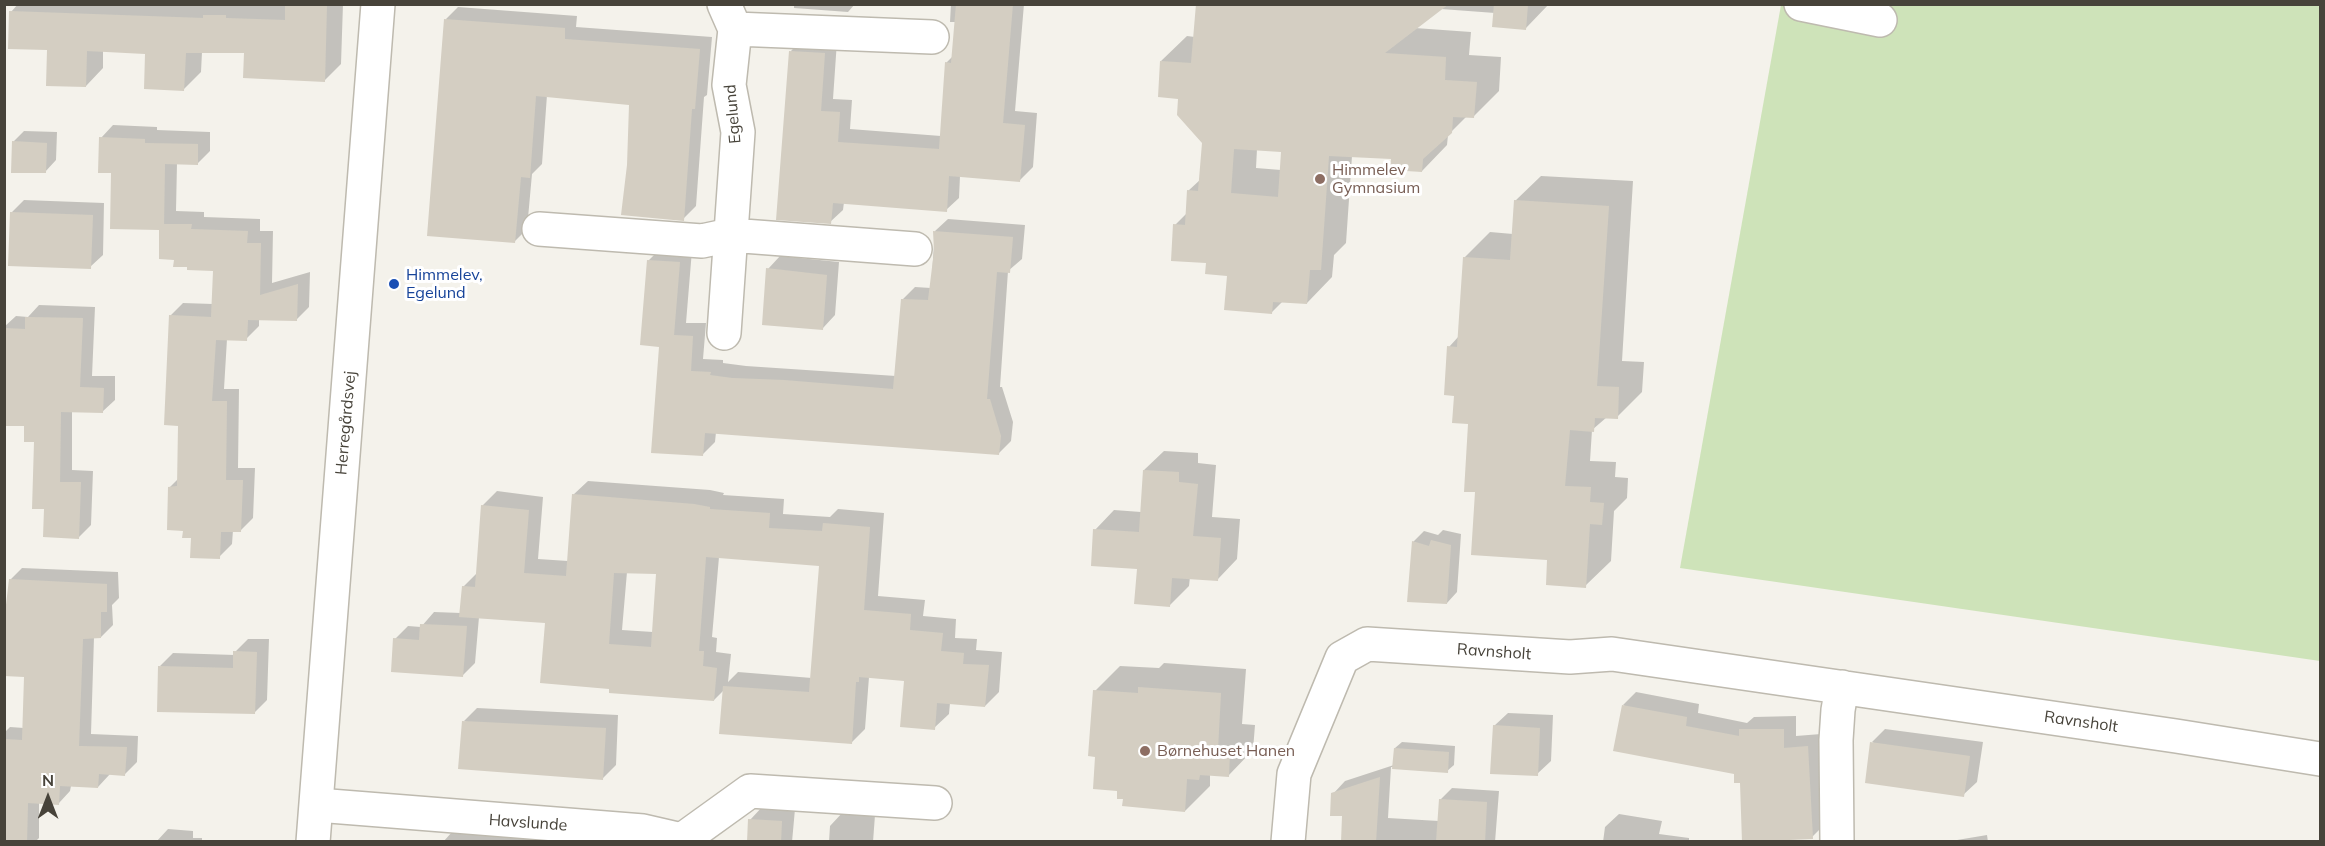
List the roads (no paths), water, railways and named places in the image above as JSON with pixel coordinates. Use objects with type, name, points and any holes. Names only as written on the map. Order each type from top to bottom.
[{"type":"street","name":"Herregårdsvej","points":[[314,842],[378,4]]},
{"type":"street","points":[[1801,4],[1880,20]]},
{"type":"street","name":"Egelund","points":[[724,333],[738,132],[729,85],[730,17],[932,37]]},
{"type":"street","points":[[539,229],[702,242],[730,235],[915,249]]},
{"type":"street","name":"Ravnsholt","points":[[1288,842],[1294,774],[1342,657],[1367,644],[1570,657],[1612,654],[2320,759]]},
{"type":"street","points":[[1837,842],[1836,740],[1842,687]]},
{"type":"street","name":"Havslunde","points":[[316,805],[409,827],[643,831],[682,841],[750,791],[935,803]]},
{"type":"place","name":"Himmelev Gymnasium","points":[[1320,179]]},
{"type":"place","name":"Himmelev, Egelund","points":[[394,284]]},
{"type":"place","name":"Børnehuset Hanen","points":[[1145,751]]}]
